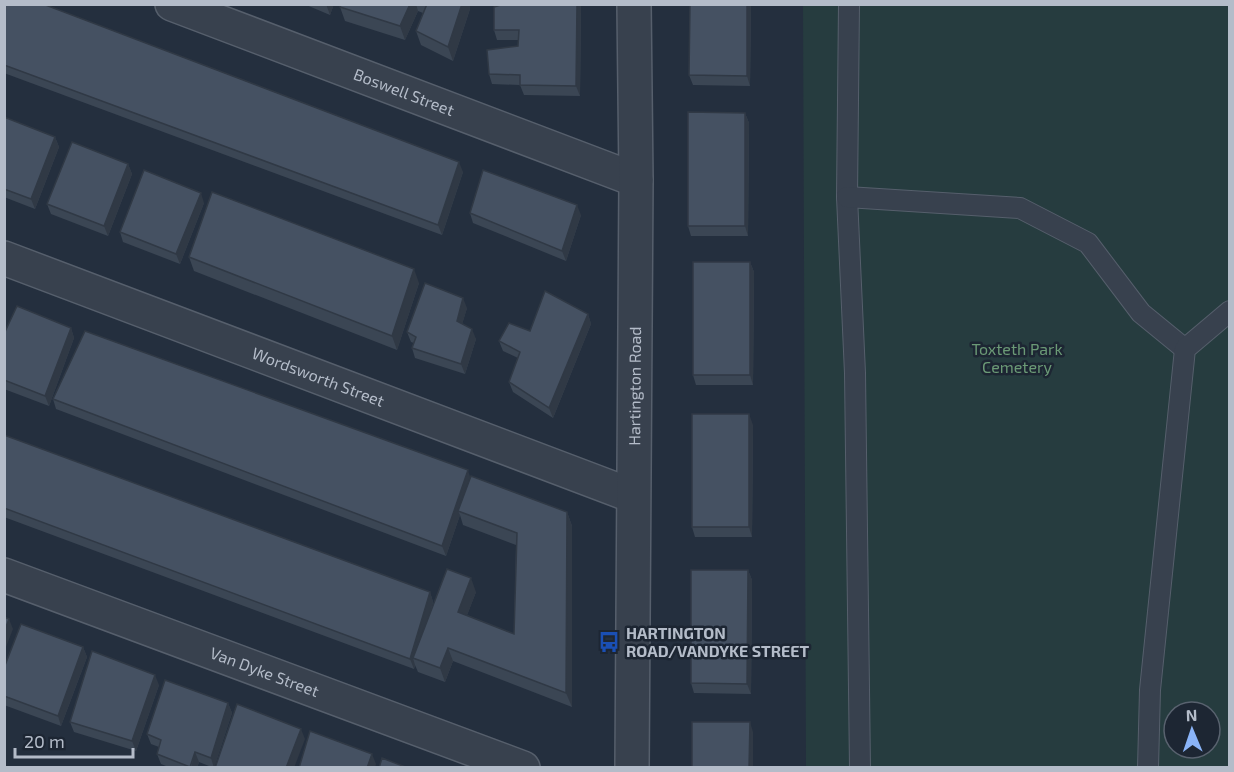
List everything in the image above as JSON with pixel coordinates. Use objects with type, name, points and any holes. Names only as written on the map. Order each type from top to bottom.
[{"type":"street","name":"Boswell Street","points":[[172,4],[229,15],[636,180]]},
{"type":"street","name":"Hartington Road","points":[[632,768],[636,180],[634,4]]},
{"type":"street","name":"Wordsworth Street","points":[[4,258],[633,496]]},
{"type":"street","name":"Van Dyke Street","points":[[4,575],[523,768]]},
{"type":"lane","points":[[849,4],[847,197],[855,373],[860,768]]},
{"type":"lane","points":[[847,197],[1020,208],[1088,243],[1141,313],[1185,349]]},
{"type":"lane","points":[[1149,768],[1150,690],[1185,349],[1230,311]]},
{"type":"green space","name":"Toxteth Park Cemetery","points":[[803,5],[1229,5],[1229,767],[806,767]]},
{"type":"building","points":[[4,4],[43,4],[459,162],[438,225],[4,65]]},
{"type":"building","points":[[341,4],[410,4],[400,26],[340,7]]},
{"type":"building","points":[[427,4],[462,4],[448,47],[416,31]]},
{"type":"building","points":[[504,4],[577,4],[576,86],[520,85],[520,75],[489,74],[487,50],[518,46],[519,30],[494,30],[494,7]]},
{"type":"building","points":[[690,4],[747,4],[747,76],[689,75]]},
{"type":"building","points":[[688,112],[745,113],[745,226],[688,226]]},
{"type":"building","points":[[4,117],[55,137],[31,199],[4,189]]},
{"type":"building","points":[[72,142],[128,164],[104,226],[47,204]]},
{"type":"building","points":[[144,170],[201,193],[176,254],[120,232]]},
{"type":"building","points":[[483,170],[577,205],[562,251],[470,213]]},
{"type":"building","points":[[212,192],[414,269],[392,336],[189,257]]},
{"type":"building","points":[[693,262],[750,262],[750,375],[693,375]]},
{"type":"building","points":[[425,283],[463,298],[457,321],[472,329],[461,364],[412,348],[416,337],[407,332]]},
{"type":"building","points":[[545,291],[588,314],[549,408],[509,382],[520,352],[499,341],[509,323],[530,331]]},
{"type":"building","points":[[17,306],[71,328],[45,396],[4,380],[4,334]]},
{"type":"building","points":[[85,331],[468,470],[442,546],[53,399]]},
{"type":"building","points":[[692,414],[749,414],[749,527],[692,527]]},
{"type":"building","points":[[4,435],[430,592],[410,659],[4,508]]},
{"type":"building","points":[[471,476],[567,512],[566,693],[448,648],[440,668],[413,658],[447,569],[471,578],[458,612],[514,634],[517,533],[458,511]]},
{"type":"building","points":[[691,570],[748,570],[747,684],[691,683]]},
{"type":"building","points":[[4,617],[9,619],[4,632]]},
{"type":"building","points":[[21,624],[83,647],[58,716],[4,696],[4,668]]},
{"type":"building","points":[[92,651],[155,675],[132,741],[70,722]]},
{"type":"building","points":[[165,680],[228,703],[211,758],[195,752],[190,767],[157,754],[161,740],[147,734]]},
{"type":"building","points":[[237,704],[301,729],[286,768],[215,768]]},
{"type":"building","points":[[692,722],[750,722],[749,768],[692,768]]},
{"type":"building","points":[[310,731],[372,754],[367,768],[299,768]]},
{"type":"building","points":[[382,758],[408,768],[379,768]]},
{"type":"place","name":"HARTINGTON ROAD/VANDYKE STREET","points":[[609,642]]}]
